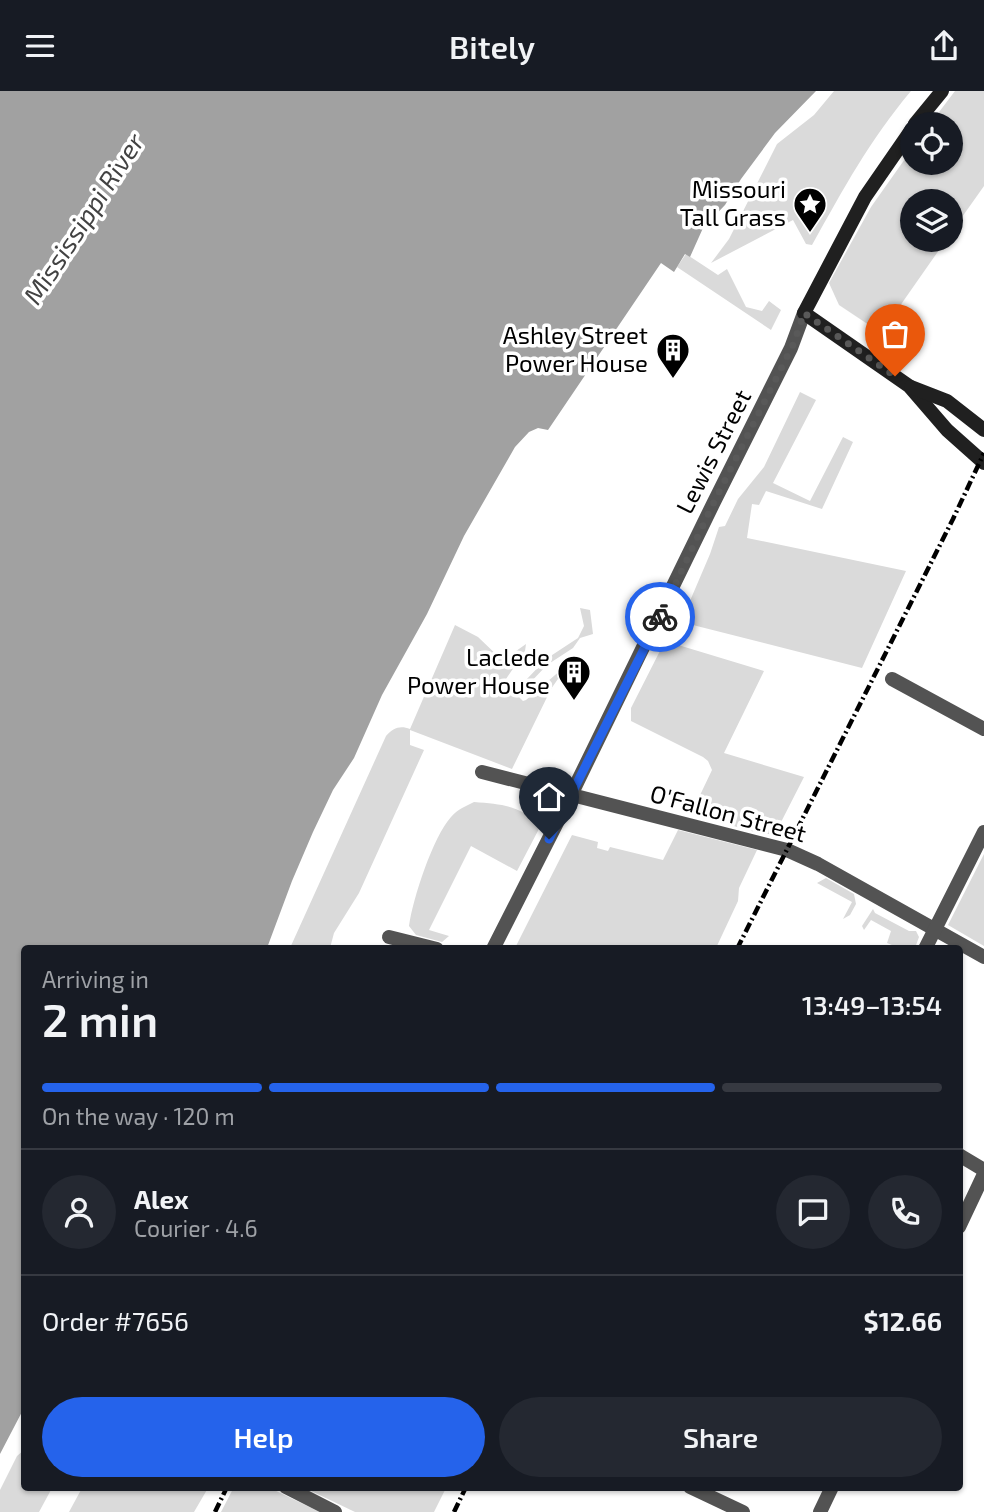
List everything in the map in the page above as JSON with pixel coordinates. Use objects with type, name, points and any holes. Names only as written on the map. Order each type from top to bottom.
[{"type":"street","points":[[925,112],[942,91]]},
{"type":"street","points":[[900,146],[865,197],[804,313],[909,386],[947,401],[984,431]]},
{"type":"street","name":"Lewis Street","points":[[495,945],[794,343],[804,313]]},
{"type":"street","points":[[909,386],[947,429],[984,463]]},
{"type":"street","points":[[892,679],[984,729]]},
{"type":"street","name":"O'Fallon Street","points":[[482,772],[787,850],[811,860],[984,957]]},
{"type":"street","points":[[927,945],[984,832]]},
{"type":"street","points":[[389,937],[421,945]]},
{"type":"street","points":[[963,1158],[984,1172],[963,1218]]},
{"type":"street","points":[[294,1491],[335,1512]]},
{"type":"street","points":[[698,1491],[743,1512]]},
{"type":"street","points":[[821,1512],[830,1491]]},
{"type":"shaded area","points":[[834,91],[911,91],[846,184],[812,245],[806,244],[793,220],[711,263],[729,239],[777,144],[814,115]]},
{"type":"shaded area","points":[[955,91],[984,91],[984,186],[963,216],[963,189],[900,189],[900,252],[938,252],[881,333],[839,305],[829,283],[871,207],[900,166],[900,175],[963,175],[963,112],[939,112]]},
{"type":"shaded area","points":[[686,254],[718,275],[727,269],[746,307],[762,311],[769,301],[781,310],[771,330],[677,267]]},
{"type":"shaded area","points":[[800,392],[816,400],[773,483],[810,501],[843,437],[853,442],[822,509],[766,491],[759,505],[752,504],[747,538],[906,571],[862,668],[681,622],[719,527],[725,526],[738,499],[764,467]]},
{"type":"shaded area","points":[[580,608],[590,610],[593,634],[580,638],[573,648],[547,665],[527,686],[514,692],[523,701],[526,700],[569,663],[551,689],[512,769],[410,730],[410,745],[424,750],[359,893],[334,933],[331,945],[291,945],[386,736],[397,728],[410,729],[455,625],[478,637],[501,659],[526,644],[525,651],[506,679],[508,687],[512,688],[526,680],[546,659],[578,638],[584,626]]},
{"type":"shaded area","points":[[665,641],[764,671],[724,753],[804,777],[777,830],[771,834],[762,834],[691,814],[712,770],[708,761],[631,721],[631,708]]},
{"type":"shaded area","points":[[474,802],[510,807],[541,825],[517,871],[471,846],[429,930],[449,936],[442,942],[416,935],[409,926],[419,884],[437,839],[451,817]]},
{"type":"shaded area","points":[[678,830],[757,850],[717,945],[517,945],[572,835],[598,842],[597,848],[608,851],[610,847],[663,860]]},
{"type":"shaded area","points":[[984,854],[984,946],[948,925]]},
{"type":"shaded area","points":[[826,878],[854,894],[856,904],[850,915],[843,919],[852,902],[817,883]]},
{"type":"shaded area","points":[[873,909],[875,913],[909,931],[916,931],[919,937],[916,945],[892,945],[887,943],[891,931],[871,920],[864,930],[862,926]]},
{"type":"shaded area","points":[[21,1453],[21,1491],[50,1491],[39,1512],[0,1512],[0,1490]]},
{"type":"shaded area","points":[[80,1491],[206,1491],[194,1512],[69,1512]]},
{"type":"shaded area","points":[[232,1491],[276,1491],[320,1512],[221,1512]]},
{"type":"shaded area","points":[[311,1491],[444,1491],[434,1512],[355,1512]]},
{"type":"water","name":"Mississippi River","points":[[0,91],[816,91],[775,133],[725,205],[703,228],[690,257],[685,254],[674,272],[661,263],[548,430],[538,428],[529,432],[515,447],[464,536],[427,614],[382,695],[354,758],[333,790],[292,881],[268,945],[21,945],[21,1414],[0,1454]]},
{"type":"railway","points":[[739,945],[984,453]]},
{"type":"railway","points":[[215,1512],[225,1491]]},
{"type":"railway","points":[[454,1512],[464,1491]]},
{"type":"way so far","points":[[660,617],[794,343],[804,313],[895,376]]},
{"type":"place","name":"Missouri Tall Grass","points":[[810,234]]},
{"type":"place","name":"Ashley Street Power House","points":[[673,380]]},
{"type":"place","name":"Laclede Power House","points":[[574,702]]},
{"type":"route","points":[[549,839],[660,617]]}]
